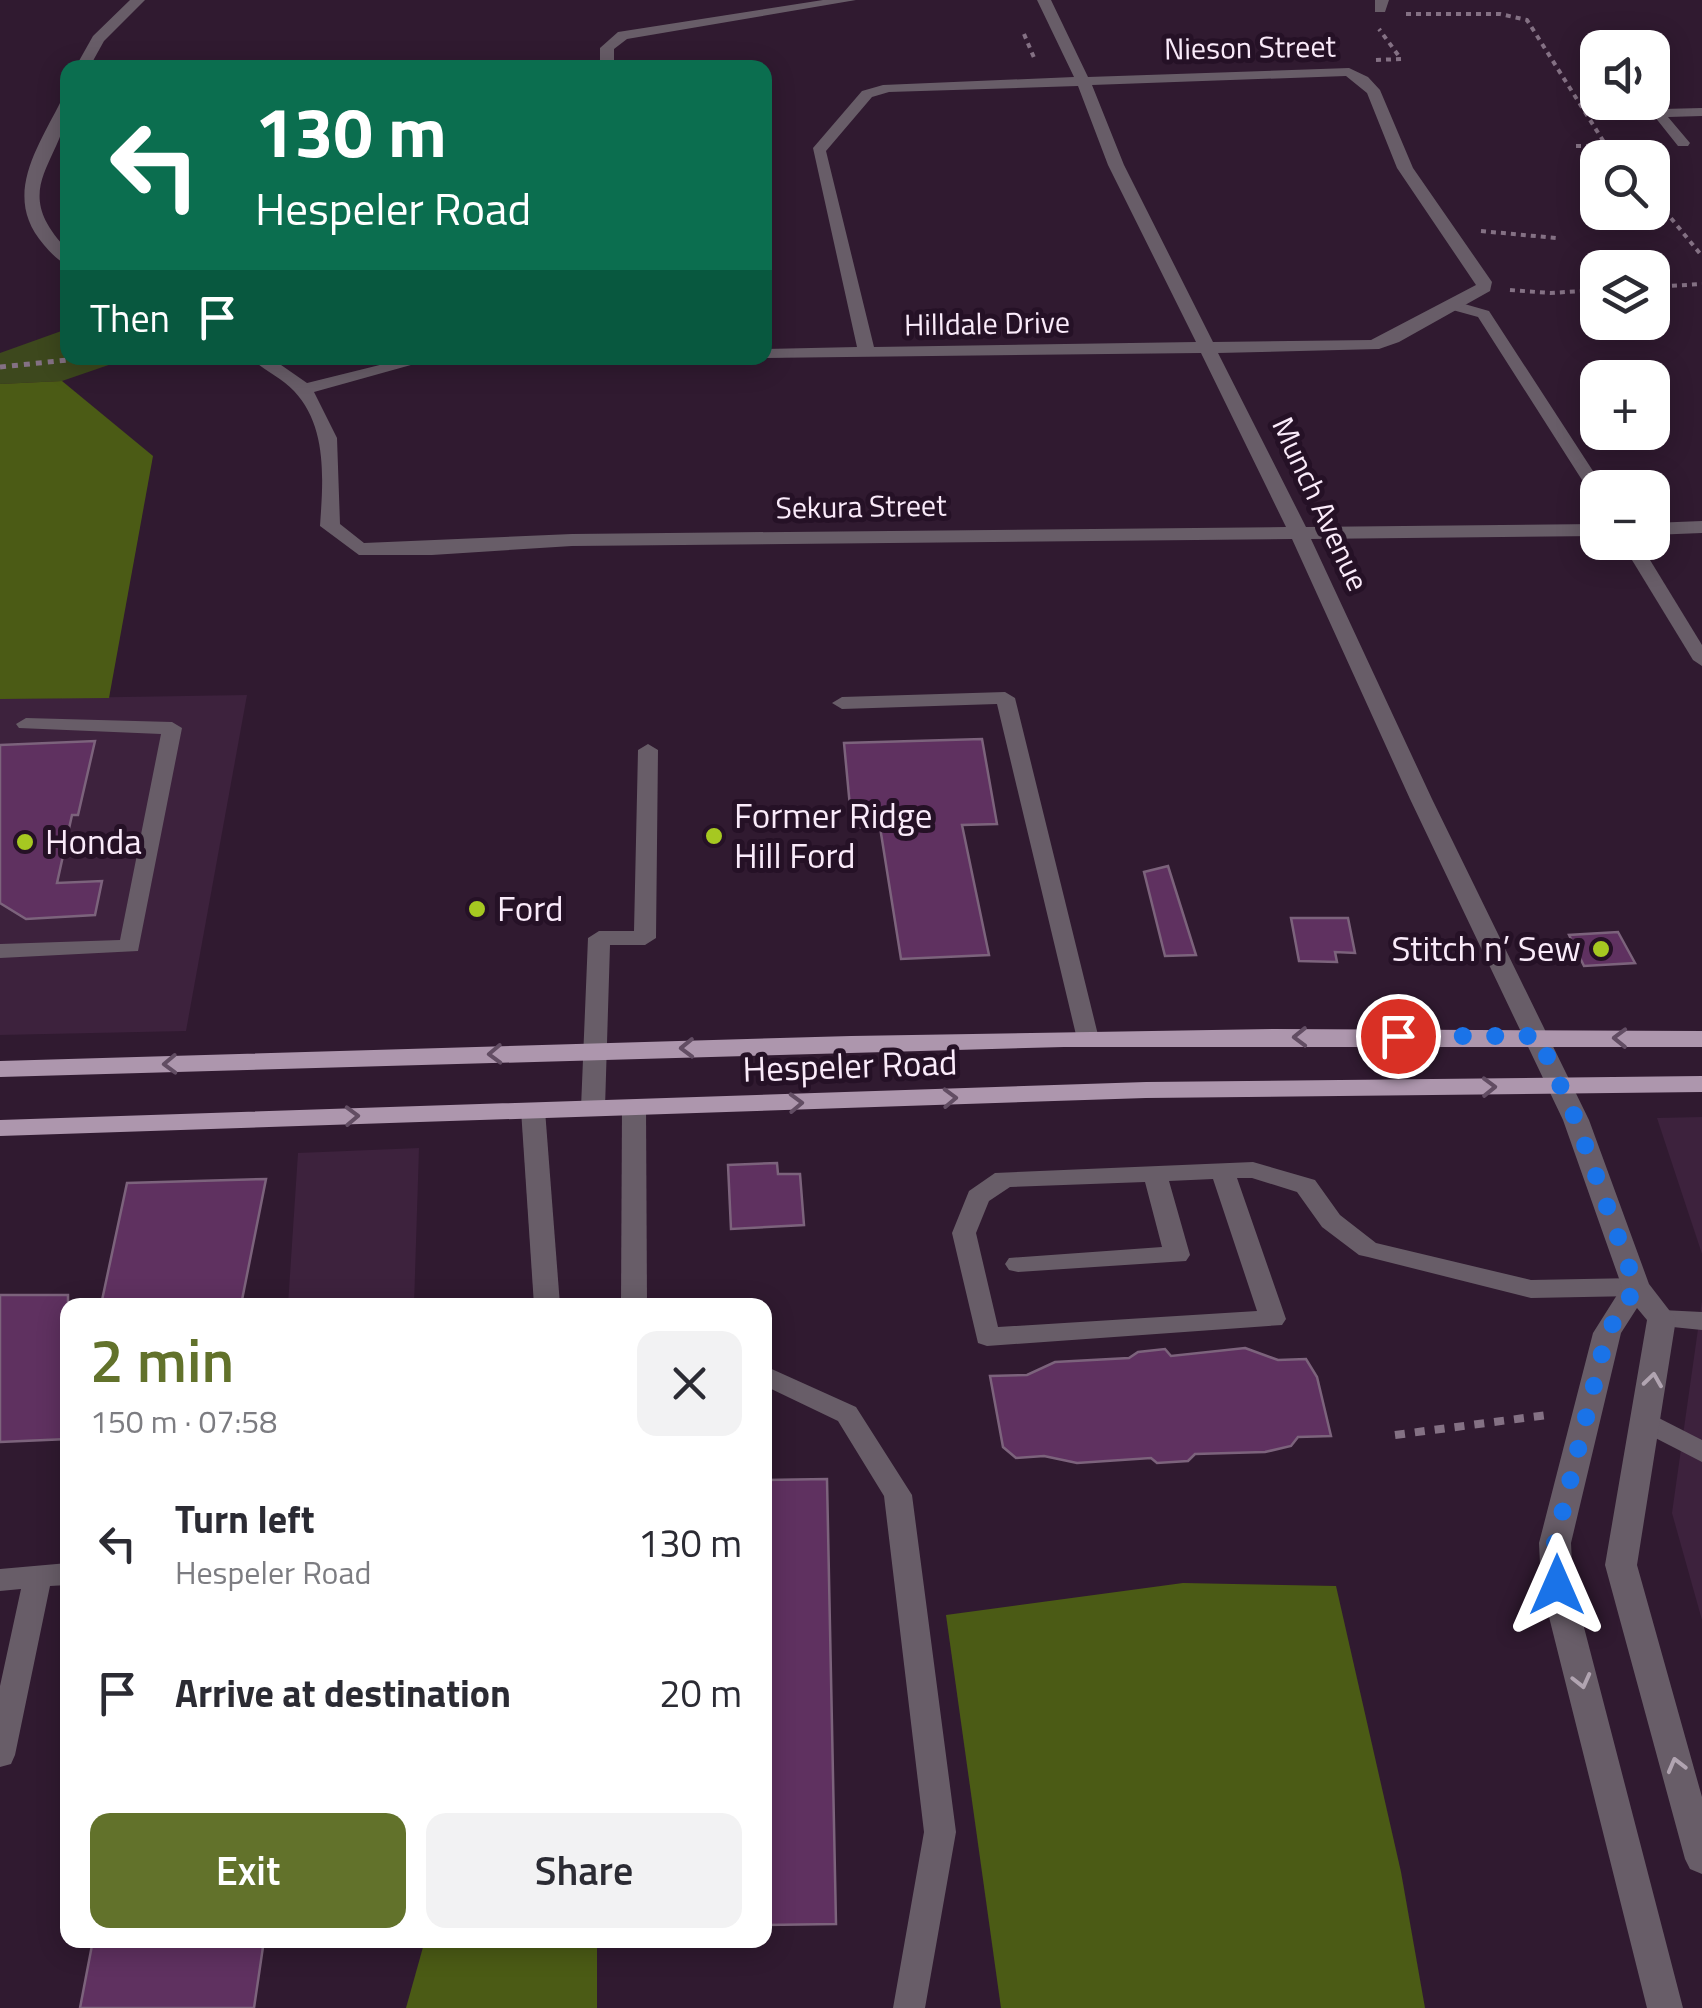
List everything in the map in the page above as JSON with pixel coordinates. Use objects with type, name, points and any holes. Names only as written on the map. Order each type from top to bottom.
[{"type":"main road","name":"Hespeler Road","points":[[0,1069],[592,1050],[1088,1040],[1538,1036],[1702,1040]]},
{"type":"main road","name":"Hespeler Road","points":[[0,1128],[1146,1090],[1702,1084]]},
{"type":"street","points":[[86,60],[98,39],[138,0]]},
{"type":"street","points":[[607,60],[607,48],[623,35],[849,0]]},
{"type":"street","name":"Munch Avenue","points":[[1044,0],[1083,80],[1116,165],[1298,533],[1421,799],[1538,1036],[1636,1287],[1662,1318]]},
{"type":"street","name":"Nieson Street","points":[[866,353],[818,151],[867,94],[888,88],[1349,72],[1366,80],[1384,106],[1402,164],[1484,287]]},
{"type":"street","points":[[60,119],[40,166],[31,209],[43,233],[60,251]]},
{"type":"street","points":[[1208,349],[1373,345],[1484,287]]},
{"type":"street","name":"Hilldale Drive","points":[[772,354],[1208,349]]},
{"type":"street","name":"Sekura Street","points":[[270,365],[304,389],[322,421],[333,458],[330,526],[359,548],[432,549],[572,540],[1580,530]]},
{"type":"street","points":[[304,389],[399,365]]},
{"type":"street","points":[[1670,528],[1702,527]]},
{"type":"street","points":[[1636,1287],[1607,1333],[1555,1542],[1557,1585],[1665,2008]]},
{"type":"street","points":[[1662,1318],[1621,1566],[1702,1859]]},
{"type":"lane","points":[[1670,109],[1702,112]]},
{"type":"lane","points":[[1664,120],[1684,143]]},
{"type":"lane","points":[[1454,306],[1484,314],[1584,470]]},
{"type":"lane","points":[[1641,560],[1702,660]]},
{"type":"lane","points":[[842,703],[1005,698],[1088,1040]]},
{"type":"lane","points":[[0,951],[130,946],[172,728],[26,724]]},
{"type":"lane","points":[[594,1108],[592,1050],[599,938],[645,938],[648,750]]},
{"type":"lane","points":[[634,1107],[634,1298]]},
{"type":"lane","points":[[533,1110],[546,1298]]},
{"type":"lane","points":[[1223,1172],[1273,1320],[987,1337],[964,1233],[978,1197],[1004,1179],[1253,1170],[1306,1186],[1331,1220],[1368,1249],[1531,1288],[1636,1287]]},
{"type":"lane","points":[[1018,1264],[1177,1256],[1155,1176]]},
{"type":"lane","points":[[1662,1318],[1702,1321]]},
{"type":"lane","points":[[772,1378],[848,1414],[898,1495],[940,1832],[909,2008]]},
{"type":"lane","points":[[1646,1422],[1702,1452]]},
{"type":"lane","points":[[0,1580],[53,1576],[0,1755]]},
{"type":"path","points":[[1381,4],[1406,15],[1500,14],[1526,20],[1605,140]]},
{"type":"path","points":[[1349,72],[1364,61],[1401,60],[1377,26],[1391,21]]},
{"type":"path","points":[[1024,34],[1041,72]]},
{"type":"path","points":[[1670,217],[1702,256]]},
{"type":"path","points":[[1450,231],[1556,238]]},
{"type":"path","points":[[1670,286],[1702,284]]},
{"type":"path","points":[[1484,287],[1550,293],[1580,291]]},
{"type":"path","points":[[0,367],[60,361]]},
{"type":"path","points":[[1395,1434],[1547,1415]]},
{"type":"shaded area","points":[[247,695],[186,1031],[0,1035],[0,699]]},
{"type":"shaded area","points":[[1702,1117],[1702,1254],[1657,1118]]},
{"type":"shaded area","points":[[419,1148],[414,1298],[288,1298],[298,1153]]},
{"type":"shaded area","points":[[1702,1301],[1702,1620],[1672,1513]]},
{"type":"green space","points":[[60,332],[60,365],[109,365],[62,381],[0,384],[0,353]]},
{"type":"green space","points":[[62,381],[153,456],[109,698],[0,699],[0,384]]},
{"type":"green space","points":[[1183,1583],[1336,1586],[1401,1872],[1425,2008],[1001,2008],[946,1615]]},
{"type":"green space","points":[[423,1948],[597,1948],[597,2008],[406,2008]]},
{"type":"building","points":[[982,739],[997,824],[962,825],[989,955],[901,959],[880,827],[852,828],[844,743]]},
{"type":"building","name":"Honda","points":[[95,741],[78,815],[72,815],[57,883],[102,881],[95,915],[26,919],[0,903],[0,745]]},
{"type":"building","points":[[1168,866],[1196,955],[1165,956],[1144,872]]},
{"type":"building","points":[[1291,918],[1348,918],[1355,953],[1335,952],[1337,962],[1299,961]]},
{"type":"building","name":"Stitch n’ Sew","points":[[1618,932],[1635,963],[1584,966],[1569,935]]},
{"type":"building","points":[[777,1163],[778,1174],[800,1174],[804,1225],[731,1229],[728,1165]]},
{"type":"building","points":[[266,1179],[242,1298],[102,1298],[127,1183]]},
{"type":"building","points":[[0,1295],[68,1295],[60,1298],[60,1439],[0,1442]]},
{"type":"building","points":[[1245,1348],[1278,1360],[1306,1359],[1317,1377],[1331,1436],[1298,1437],[1291,1446],[1265,1452],[1195,1454],[1188,1461],[1157,1463],[1151,1458],[1077,1463],[1044,1456],[1016,1458],[1003,1447],[990,1376],[1027,1375],[1055,1362],[1129,1358],[1138,1352],[1165,1349],[1171,1356]]},
{"type":"building","points":[[827,1479],[836,1924],[772,1925],[772,1480]]},
{"type":"building","points":[[91,1948],[263,1948],[254,2008],[80,2008]]},
{"type":"place","name":"Former Ridge Hill Ford","points":[[714,836]]},
{"type":"place","name":"Honda","points":[[25,842]]},
{"type":"place","name":"Ford","points":[[477,909]]},
{"type":"place","name":"Stitch n’ Sew","points":[[1601,949]]},
{"type":"route","points":[[1398,1036],[1538,1036],[1576,1120],[1636,1287],[1607,1333],[1555,1542],[1557,1585]]}]
